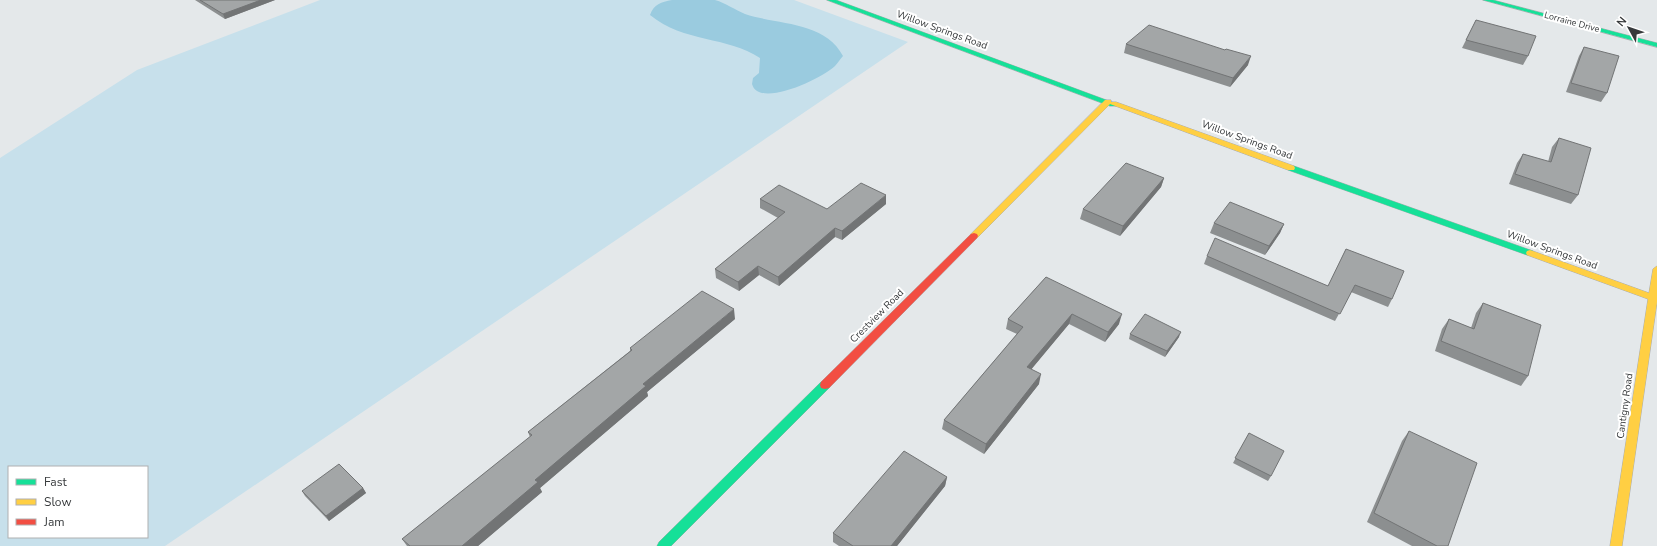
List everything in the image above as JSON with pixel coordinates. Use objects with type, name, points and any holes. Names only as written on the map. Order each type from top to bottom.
[{"type":"street","name":"Willow Springs Road","points":[[830,0],[1108,102],[1655,298]]},
{"type":"street","name":"Lorraine Drive","points":[[1486,0],[1657,45]]},
{"type":"street","name":"Crestview Road","points":[[663,546],[1108,102]]},
{"type":"street","name":"Cantigny Road","points":[[1616,546],[1655,298],[1657,269]]},
{"type":"shaded area","points":[[320,0],[794,0],[908,42],[165,546],[0,546],[0,158],[137,70]]},
{"type":"water","points":[[672,0],[715,0],[745,14],[758,18],[813,30],[825,36],[835,45],[843,56],[829,71],[798,87],[775,93],[757,91],[752,84],[753,78],[759,73],[760,58],[734,46],[677,30],[663,24],[650,15],[658,4]]},
{"type":"building","points":[[200,0],[261,0],[223,14]]},
{"type":"building","points":[[1476,20],[1536,36],[1528,56],[1466,40]]},
{"type":"building","points":[[1149,25],[1225,50],[1251,56],[1233,78],[1126,44]]},
{"type":"building","points":[[1584,47],[1619,56],[1607,93],[1571,83]]},
{"type":"building","points":[[1559,138],[1591,148],[1578,195],[1515,174],[1523,154],[1551,162]]},
{"type":"building","points":[[1126,163],[1164,178],[1123,226],[1083,209]]},
{"type":"building","points":[[861,183],[886,195],[842,231],[835,228],[778,277],[758,266],[738,282],[715,269],[785,212],[760,199],[779,185],[827,209]]},
{"type":"building","points":[[1230,202],[1284,224],[1269,246],[1214,223]]},
{"type":"building","points":[[1215,238],[1328,286],[1346,249],[1404,271],[1392,299],[1355,285],[1340,314],[1207,256]]},
{"type":"building","points":[[1046,277],[1122,314],[1108,332],[1072,314],[1027,367],[1041,374],[986,444],[944,420],[1023,327],[1008,319]]},
{"type":"building","points":[[702,291],[734,309],[643,384],[646,386],[535,480],[538,482],[462,546],[410,546],[402,539],[532,435],[528,432],[632,350],[630,348]]},
{"type":"building","points":[[1483,303],[1541,325],[1528,376],[1441,341],[1449,319],[1474,329]]},
{"type":"building","points":[[1145,314],[1181,332],[1167,351],[1130,334]]},
{"type":"building","points":[[1409,431],[1477,463],[1448,546],[1437,546],[1374,513]]},
{"type":"building","points":[[1249,433],[1284,451],[1271,476],[1235,458]]},
{"type":"building","points":[[904,451],[947,477],[891,546],[853,546],[833,533]]},
{"type":"building","points":[[339,464],[363,488],[326,516],[302,491]]},
{"type":"traffic: fast","points":[[830,0],[1113,104]]},
{"type":"traffic: fast","points":[[1486,0],[1657,45]]},
{"type":"traffic: fast","points":[[1291,168],[1530,253]]},
{"type":"traffic: fast","points":[[663,546],[825,385]]},
{"type":"traffic: slow","points":[[974,236],[1108,102]]},
{"type":"traffic: slow","points":[[1113,104],[1291,168]]},
{"type":"traffic: slow","points":[[1530,253],[1657,299]]},
{"type":"traffic: slow","points":[[1616,546],[1657,269]]},
{"type":"traffic: jam","points":[[825,385],[974,236]]}]
